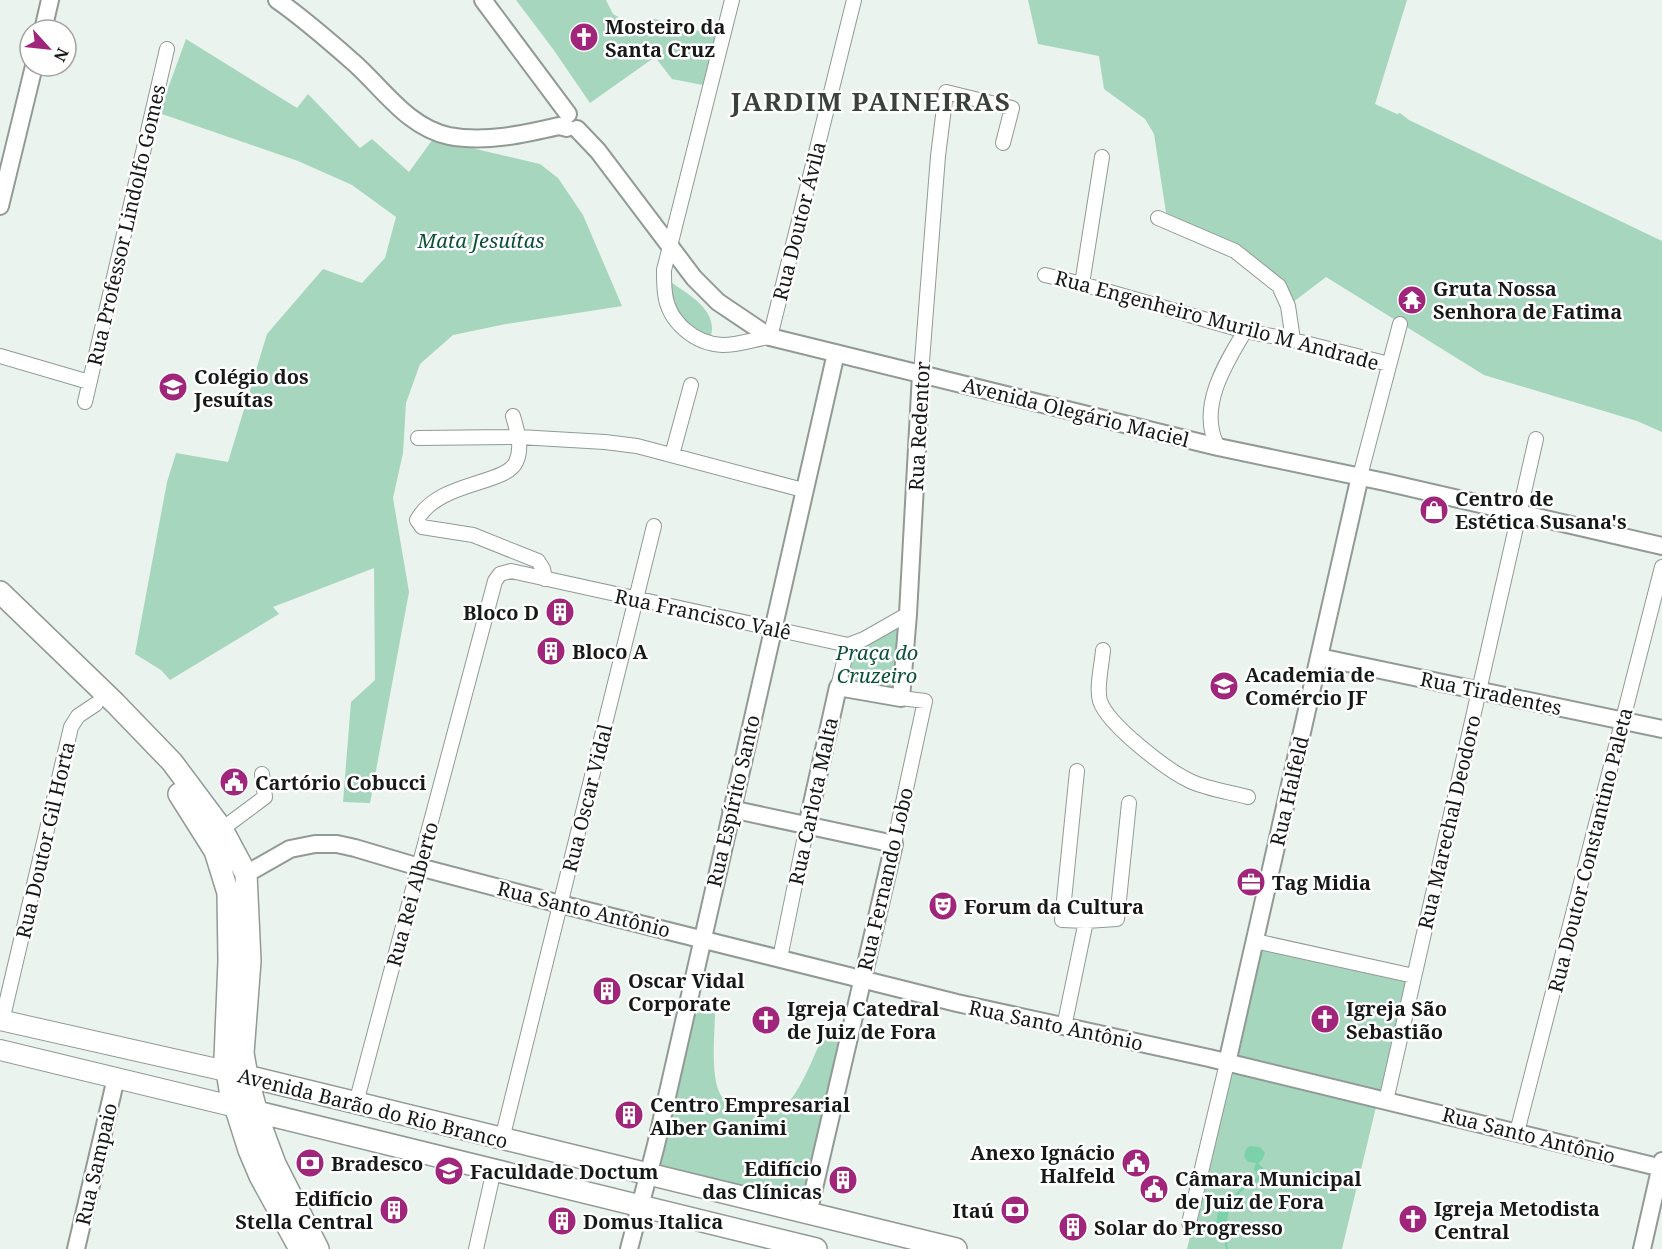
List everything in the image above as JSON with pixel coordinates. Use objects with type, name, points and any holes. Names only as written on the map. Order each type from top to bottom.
[{"type":"main road","points":[[0,592],[115,703],[172,762],[222,830],[246,874],[250,961],[243,1053],[247,1076],[267,1114],[266,1139],[275,1164],[318,1249]]},
{"type":"main road","points":[[0,612],[96,704],[165,775],[215,851],[228,893],[226,1071],[249,1150],[260,1176],[300,1249]]},
{"type":"main road","points":[[184,801],[195,808],[234,869],[241,874],[246,874]]},
{"type":"main road","name":"Avenida Barão do Rio Branco","points":[[1,1021],[247,1076],[808,1214],[893,1242],[956,1249]]},
{"type":"main road","name":"Avenida Barão do Rio Branco","points":[[0,1050],[639,1206],[764,1243],[816,1249]]},
{"type":"street","points":[[46,18],[50,0]]},
{"type":"street","name":"Avenida Olegário Maciel","points":[[483,0],[570,124],[598,151],[694,278],[718,302],[770,337],[1218,447],[1520,512],[1662,546]]},
{"type":"street","points":[[732,0],[664,270],[665,295],[673,317],[686,331],[705,342],[724,345],[770,337]]},
{"type":"street","name":"Rua Doutor Ávila","points":[[770,337],[854,0]]},
{"type":"street","points":[[286,2],[410,117],[435,131],[468,138],[508,136],[570,124]]},
{"type":"street","name":"Rua Professor Lindolfo Gomes","points":[[85,402],[167,49]]},
{"type":"street","points":[[0,206],[31,78]]},
{"type":"street","name":"Rua Redentor","points":[[901,698],[908,614],[921,374],[938,156],[946,92],[1012,108],[1003,143]]},
{"type":"street","points":[[1082,284],[1102,157]]},
{"type":"street","points":[[1158,218],[1235,251],[1279,286],[1288,306],[1293,340]]},
{"type":"street","name":"Rua Engenheiro Murilo M Andrade","points":[[1045,275],[1245,331],[1293,340],[1389,364]]},
{"type":"street","name":"Rua Halfeld","points":[[1189,1222],[1360,477],[1400,324]]},
{"type":"street","points":[[1218,447],[1212,435],[1210,418],[1215,393],[1229,358],[1245,331]]},
{"type":"street","name":"Rua Espírito Santo","points":[[629,1249],[648,1175],[836,353]]},
{"type":"street","points":[[0,356],[89,382]]},
{"type":"street","points":[[672,455],[691,385]]},
{"type":"street","points":[[513,416],[519,437],[516,465],[504,475],[463,486],[441,496],[427,507],[417,520],[422,527],[473,535],[538,561],[543,568],[545,579]]},
{"type":"street","points":[[418,438],[519,437],[637,446],[803,490]]},
{"type":"street","name":"Rua Marechal Deodoro","points":[[1386,1101],[1536,439]]},
{"type":"street","name":"Rua Oscar Vidal","points":[[502,1139],[654,526]]},
{"type":"street","name":"Rua Doutor Constantino Paleta","points":[[1517,1132],[1662,567]]},
{"type":"street","name":"Rua Francisco Valê","points":[[495,581],[500,574],[511,571],[848,645]]},
{"type":"street","name":"Rua Rei Alberto","points":[[356,1103],[495,581]]},
{"type":"street","points":[[848,645],[864,639],[908,614]]},
{"type":"street","name":"Rua Carlota Malta","points":[[780,958],[837,687],[848,645]]},
{"type":"street","points":[[1103,650],[1100,701],[1112,721],[1157,760],[1191,781],[1248,797]]},
{"type":"street","name":"Rua Tiradentes","points":[[1319,657],[1662,729]]},
{"type":"street","name":"Rua Fernando Lobo","points":[[808,1214],[926,701],[837,687]]},
{"type":"street","name":"Rua Doutor Gil Horta","points":[[1,1021],[71,727],[78,716],[96,704]]},
{"type":"street","points":[[1077,771],[1062,920],[1117,919],[1129,803]]},
{"type":"street","points":[[222,830],[265,797],[262,774]]},
{"type":"street","points":[[731,809],[894,844]]},
{"type":"street","name":"Rua Santo Antônio","points":[[246,874],[290,849],[315,844],[337,844],[560,904],[957,1003],[1227,1062],[1662,1165]]},
{"type":"street","points":[[1064,1027],[1086,921]]},
{"type":"street","points":[[1255,941],[1414,976]]},
{"type":"street","name":"Rua Sampaio","points":[[76,1249],[116,1078]]},
{"type":"street","points":[[1642,1249],[1662,1165]]},
{"type":"street","points":[[476,1249],[494,1170]]},
{"type":"green space","points":[[516,0],[606,0],[613,14],[630,23],[655,19],[721,37],[708,86],[672,79],[655,57],[590,103]]},
{"type":"green space","points":[[1028,0],[1407,0],[1375,104],[1397,114],[1400,113],[1409,120],[1662,241],[1662,432],[1637,421],[1484,375],[1326,277],[1288,306],[1248,254],[1167,219],[1154,134],[1145,119],[1104,89],[1099,56],[1038,44]]},
{"type":"green space","name":"Mata Jesuítas","points":[[186,39],[297,108],[308,94],[360,148],[372,139],[409,172],[433,139],[540,164],[558,178],[583,215],[622,306],[506,324],[453,335],[420,364],[406,403],[403,453],[393,498],[409,592],[370,803],[343,802],[351,702],[375,680],[374,568],[273,607],[279,614],[170,680],[161,670],[135,654],[167,482],[176,453],[228,462],[267,334],[323,269],[362,283],[385,258],[396,217],[352,185],[298,161],[159,113]]},
{"type":"green space","points":[[668,280],[692,297],[705,310],[712,326],[711,336],[706,337],[686,323],[670,299]]},
{"type":"green space","name":"Praça do Cruzeiro","points":[[904,620],[894,686],[885,689],[846,683],[852,653],[860,645]]},
{"type":"green space","points":[[1257,944],[1408,979],[1382,1091],[1231,1057]]},
{"type":"green space","points":[[693,1007],[715,1013],[714,1061],[717,1086],[721,1096],[733,1104],[766,1111],[773,1112],[781,1109],[790,1101],[802,1082],[826,1030],[843,1033],[804,1204],[657,1169]]},
{"type":"green space","points":[[1230,1072],[1376,1107],[1342,1249],[1187,1249]]},
{"type":"shaded area","points":[[1250,1146],[1260,1147],[1265,1153],[1258,1163],[1263,1168],[1262,1173],[1259,1180],[1242,1191],[1232,1204],[1228,1218],[1228,1249],[1226,1249],[1216,1226],[1218,1212],[1243,1186],[1258,1177],[1254,1169],[1256,1163],[1248,1162],[1244,1157],[1246,1149]]},
{"type":"place","name":"Mosteiro da Santa Cruz","points":[[584,37]]},
{"type":"place","name":"Gruta Nossa Senhora de Fatima","points":[[1412,300]]},
{"type":"place","name":"Colégio dos Jesuítas","points":[[173,387]]},
{"type":"place","name":"Centro de Estética Susana's","points":[[1434,510]]},
{"type":"place","name":"Bloco D","points":[[560,612]]},
{"type":"place","name":"Bloco A","points":[[551,651]]},
{"type":"place","name":"Academia de Comércio JF","points":[[1224,686]]},
{"type":"place","name":"Cartório Cobucci","points":[[234,782]]},
{"type":"place","name":"Tag Midia","points":[[1251,882]]},
{"type":"place","name":"Forum da Cultura","points":[[943,906]]},
{"type":"place","name":"Oscar Vidal Corporate","points":[[607,991]]},
{"type":"place","name":"Igreja São Sebastião","points":[[1325,1019]]},
{"type":"place","name":"Igreja Catedral de Juiz de Fora","points":[[766,1020]]},
{"type":"place","name":"Centro Empresarial Alber Ganimi","points":[[629,1115]]},
{"type":"place","name":"Bradesco","points":[[310,1163]]},
{"type":"place","name":"Anexo Ignácio Halfeld","points":[[1136,1163]]},
{"type":"place","name":"Faculdade Doctum","points":[[449,1171]]},
{"type":"place","name":"Edifício das Clínicas","points":[[843,1180]]},
{"type":"place","name":"Câmara Municipal de Juiz de Fora","points":[[1154,1189]]},
{"type":"place","name":"Edifício Stella Central","points":[[394,1210]]},
{"type":"place","name":"Itaú","points":[[1015,1210]]},
{"type":"place","name":"Igreja Metodista Central","points":[[1413,1219]]},
{"type":"place","name":"Domus Italica","points":[[562,1221]]},
{"type":"place","name":"Solar do Progresso","points":[[1073,1227]]},
{"type":"district","name":"JARDIM PAINEIRAS","points":[[871,101]]}]
